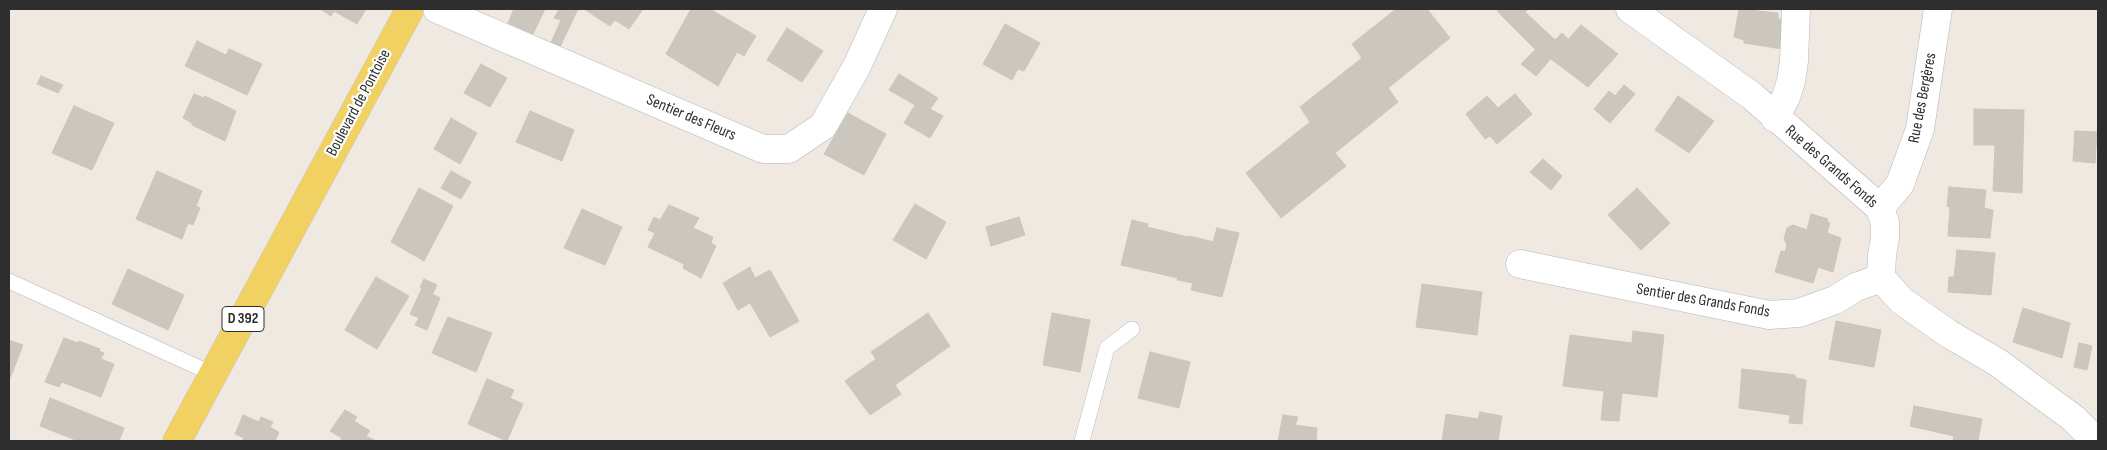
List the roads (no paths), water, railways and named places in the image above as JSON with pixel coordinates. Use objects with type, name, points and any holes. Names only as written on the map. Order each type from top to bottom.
[{"type":"main road","name":"Boulevard de Pontoise","points":[[213,374],[410,9]]},
{"type":"main road","name":"D 392","points":[[177,441],[213,374]]},
{"type":"street","name":"Sentier des Fleurs","points":[[437,9],[763,149],[790,149],[823,126],[857,66],[883,9]]},
{"type":"street","name":"Rue des Grands Fonds","points":[[1630,9],[1752,96],[1880,208],[1885,223],[1881,278]]},
{"type":"street","points":[[1775,118],[1786,97],[1791,81],[1794,61],[1796,9]]},
{"type":"street","name":"Rue des Bergères","points":[[1880,208],[1900,184],[1920,130],[1938,9]]},
{"type":"street","name":"Sentier des Grands Fonds","points":[[1520,264],[1769,315],[1799,313],[1835,300],[1856,287],[1881,278]]},
{"type":"street","points":[[1881,278],[1902,301],[1949,334],[1996,362],[2073,418],[2096,441]]},
{"type":"lane","points":[[9,281],[213,374]]},
{"type":"lane","points":[[1082,441],[1107,348],[1132,328]]}]
